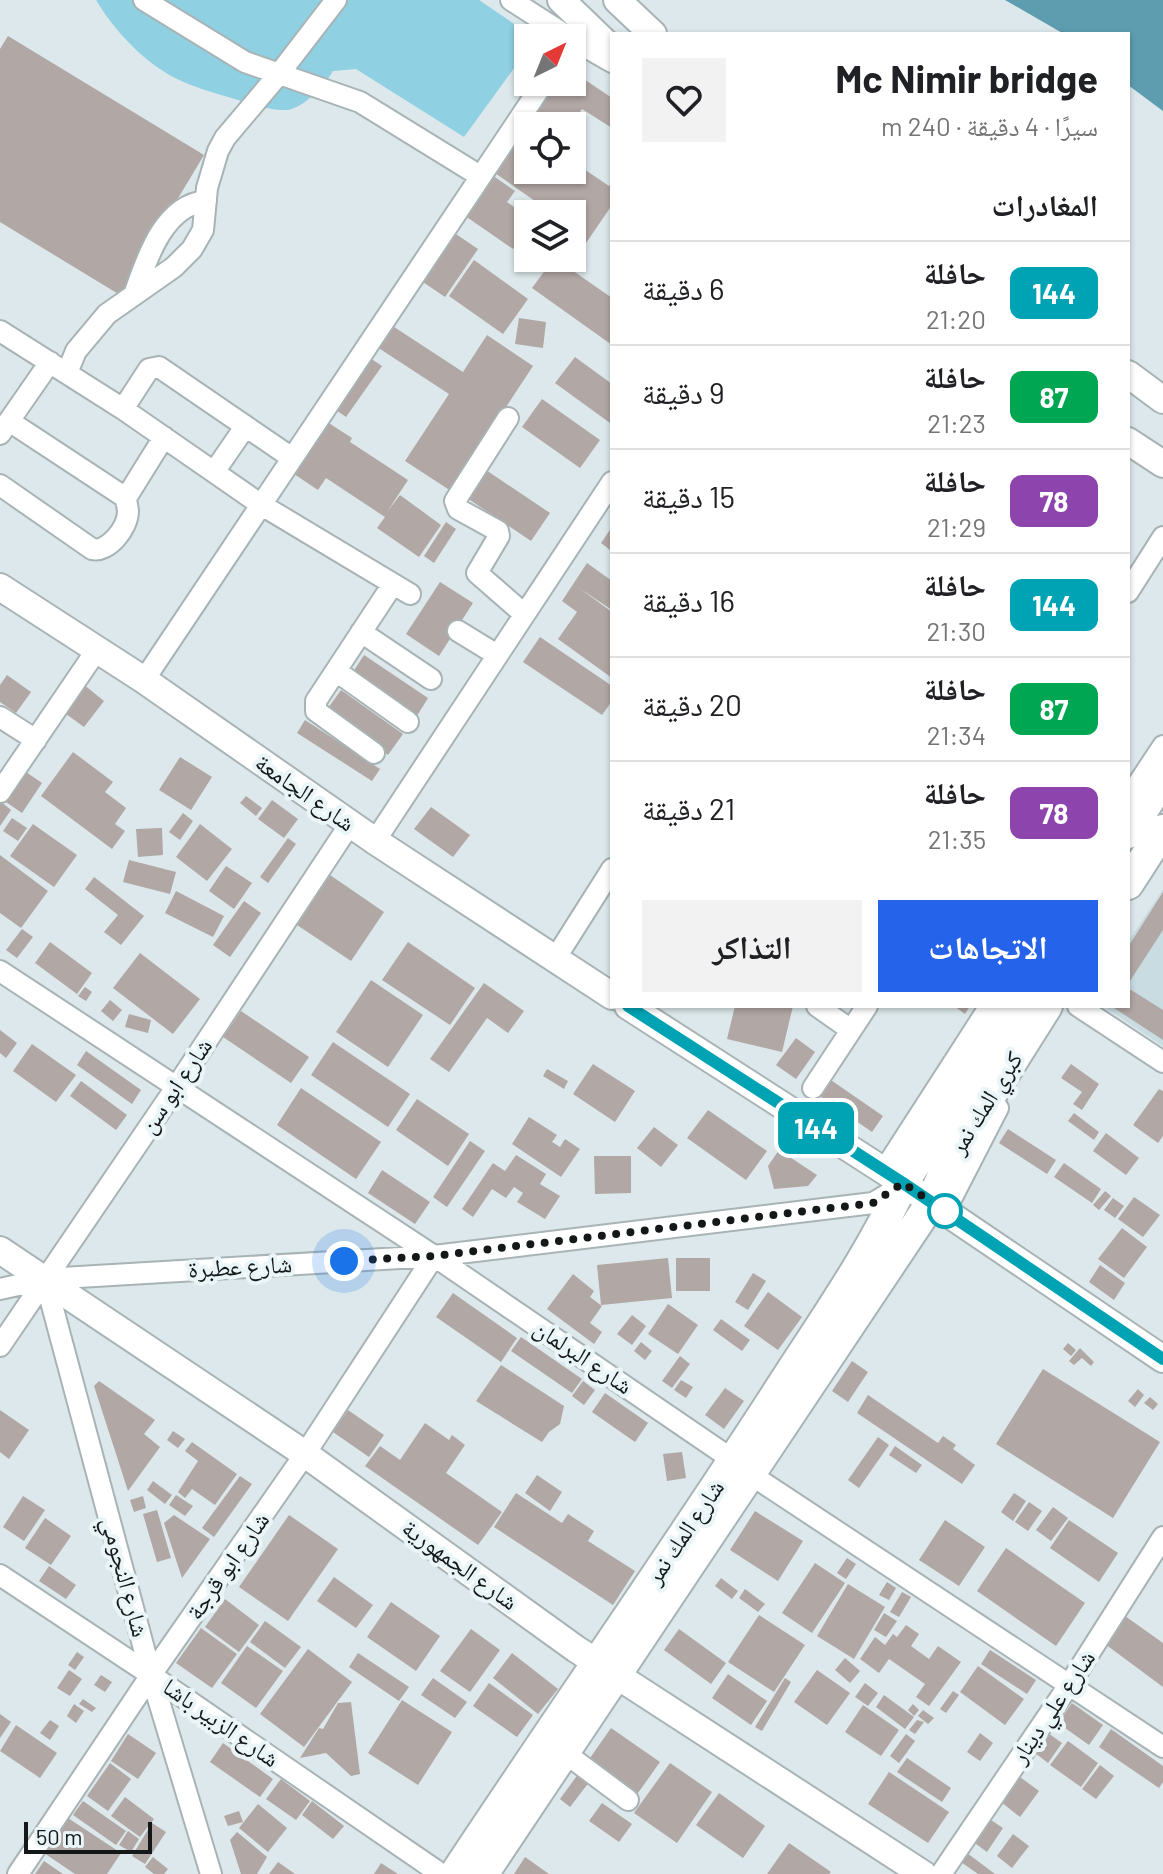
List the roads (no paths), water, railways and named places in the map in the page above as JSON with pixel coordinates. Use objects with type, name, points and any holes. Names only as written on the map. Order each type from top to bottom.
[{"type":"highway","points":[[1130,830],[1163,779]]},
{"type":"highway","points":[[1130,881],[1163,830]]},
{"type":"highway","name":"كبري المك نمر","points":[[893,1178],[1015,1008]]},
{"type":"highway","name":"كبري المك نمر","points":[[938,1207],[948,1163],[1046,1008]]},
{"type":"highway","name":"شارع المك نمر","points":[[742,1467],[889,1214],[893,1178]]},
{"type":"highway","name":"شارع المك نمر","points":[[455,1874],[607,1668],[742,1467],[938,1207]]},
{"type":"highway","name":"شارع المك نمر","points":[[483,1874],[565,1753],[607,1668]]},
{"type":"main road","points":[[561,0],[570,24]]},
{"type":"main road","points":[[586,27],[619,2],[651,32]]},
{"type":"main road","points":[[586,40],[610,48]]},
{"type":"main road","points":[[1130,375],[1163,400]]},
{"type":"main road","points":[[1130,442],[1163,464]]},
{"type":"main road","name":"شارع الجامعة","points":[[0,587],[144,680],[375,841],[610,995]]},
{"type":"main road","points":[[631,1008],[938,1207],[1163,1359]]},
{"type":"main road","name":"شارع الجمهورية","points":[[0,1250],[305,1454],[576,1649],[923,1874]]},
{"type":"street","points":[[144,0],[245,62],[360,102],[480,176]]},
{"type":"street","points":[[126,498],[4,428],[76,351],[95,326],[135,292],[174,267],[192,249],[203,230],[206,201],[218,151],[225,138],[336,0]]},
{"type":"street","points":[[511,0],[553,24]]},
{"type":"street","points":[[586,48],[610,61]]},
{"type":"street","points":[[144,680],[534,96]]},
{"type":"street","points":[[135,292],[153,246],[175,216],[193,203],[206,201]]},
{"type":"street","points":[[0,331],[123,409],[260,504],[402,589],[361,632],[316,701],[316,711],[374,753]]},
{"type":"street","points":[[123,409],[149,369],[159,367],[292,458]]},
{"type":"street","points":[[508,418],[455,501],[458,509],[498,531],[499,536],[477,573],[524,614]]},
{"type":"street","points":[[214,472],[245,427]]},
{"type":"street","points":[[0,485],[92,549],[100,551],[107,548],[125,523],[128,510],[126,498],[164,437]]},
{"type":"street","points":[[375,841],[610,485]]},
{"type":"street","points":[[1130,589],[1163,537]]},
{"type":"street","points":[[458,631],[497,655]]},
{"type":"street","points":[[361,632],[431,679]]},
{"type":"street","points":[[0,792],[96,651]]},
{"type":"street","points":[[336,671],[408,722]]},
{"type":"street","points":[[0,717],[36,740]]},
{"type":"street","points":[[1130,796],[1163,746]]},
{"type":"street","name":"شارع ابو سن","points":[[0,1346],[350,824]]},
{"type":"street","points":[[1130,900],[1163,851]]},
{"type":"street","points":[[555,959],[610,872]]},
{"type":"street","name":"شارع البرلمان","points":[[0,971],[434,1256],[742,1467],[1163,1747]]},
{"type":"street","points":[[820,1008],[851,1030]]},
{"type":"street","points":[[813,1088],[866,1008]]},
{"type":"street","points":[[893,1178],[989,1008]]},
{"type":"street","points":[[938,1207],[1058,1008]]},
{"type":"street","points":[[1081,1008],[1163,1062]]},
{"type":"street","name":"شارع عطبرة","points":[[0,1289],[45,1279],[434,1256],[873,1203],[893,1178]]},
{"type":"street","name":"شارع ابو قرجة","points":[[18,1874],[151,1675],[305,1454],[434,1256]]},
{"type":"street","name":"شارع النجومي","points":[[45,1279],[151,1675],[211,1874]]},
{"type":"street","name":"شارع علي دينار","points":[[941,1874],[1069,1685],[1163,1537]]},
{"type":"street","name":"شارع الزبير باشا","points":[[0,1575],[441,1874]]},
{"type":"street","points":[[565,1753],[628,1800]]}]
